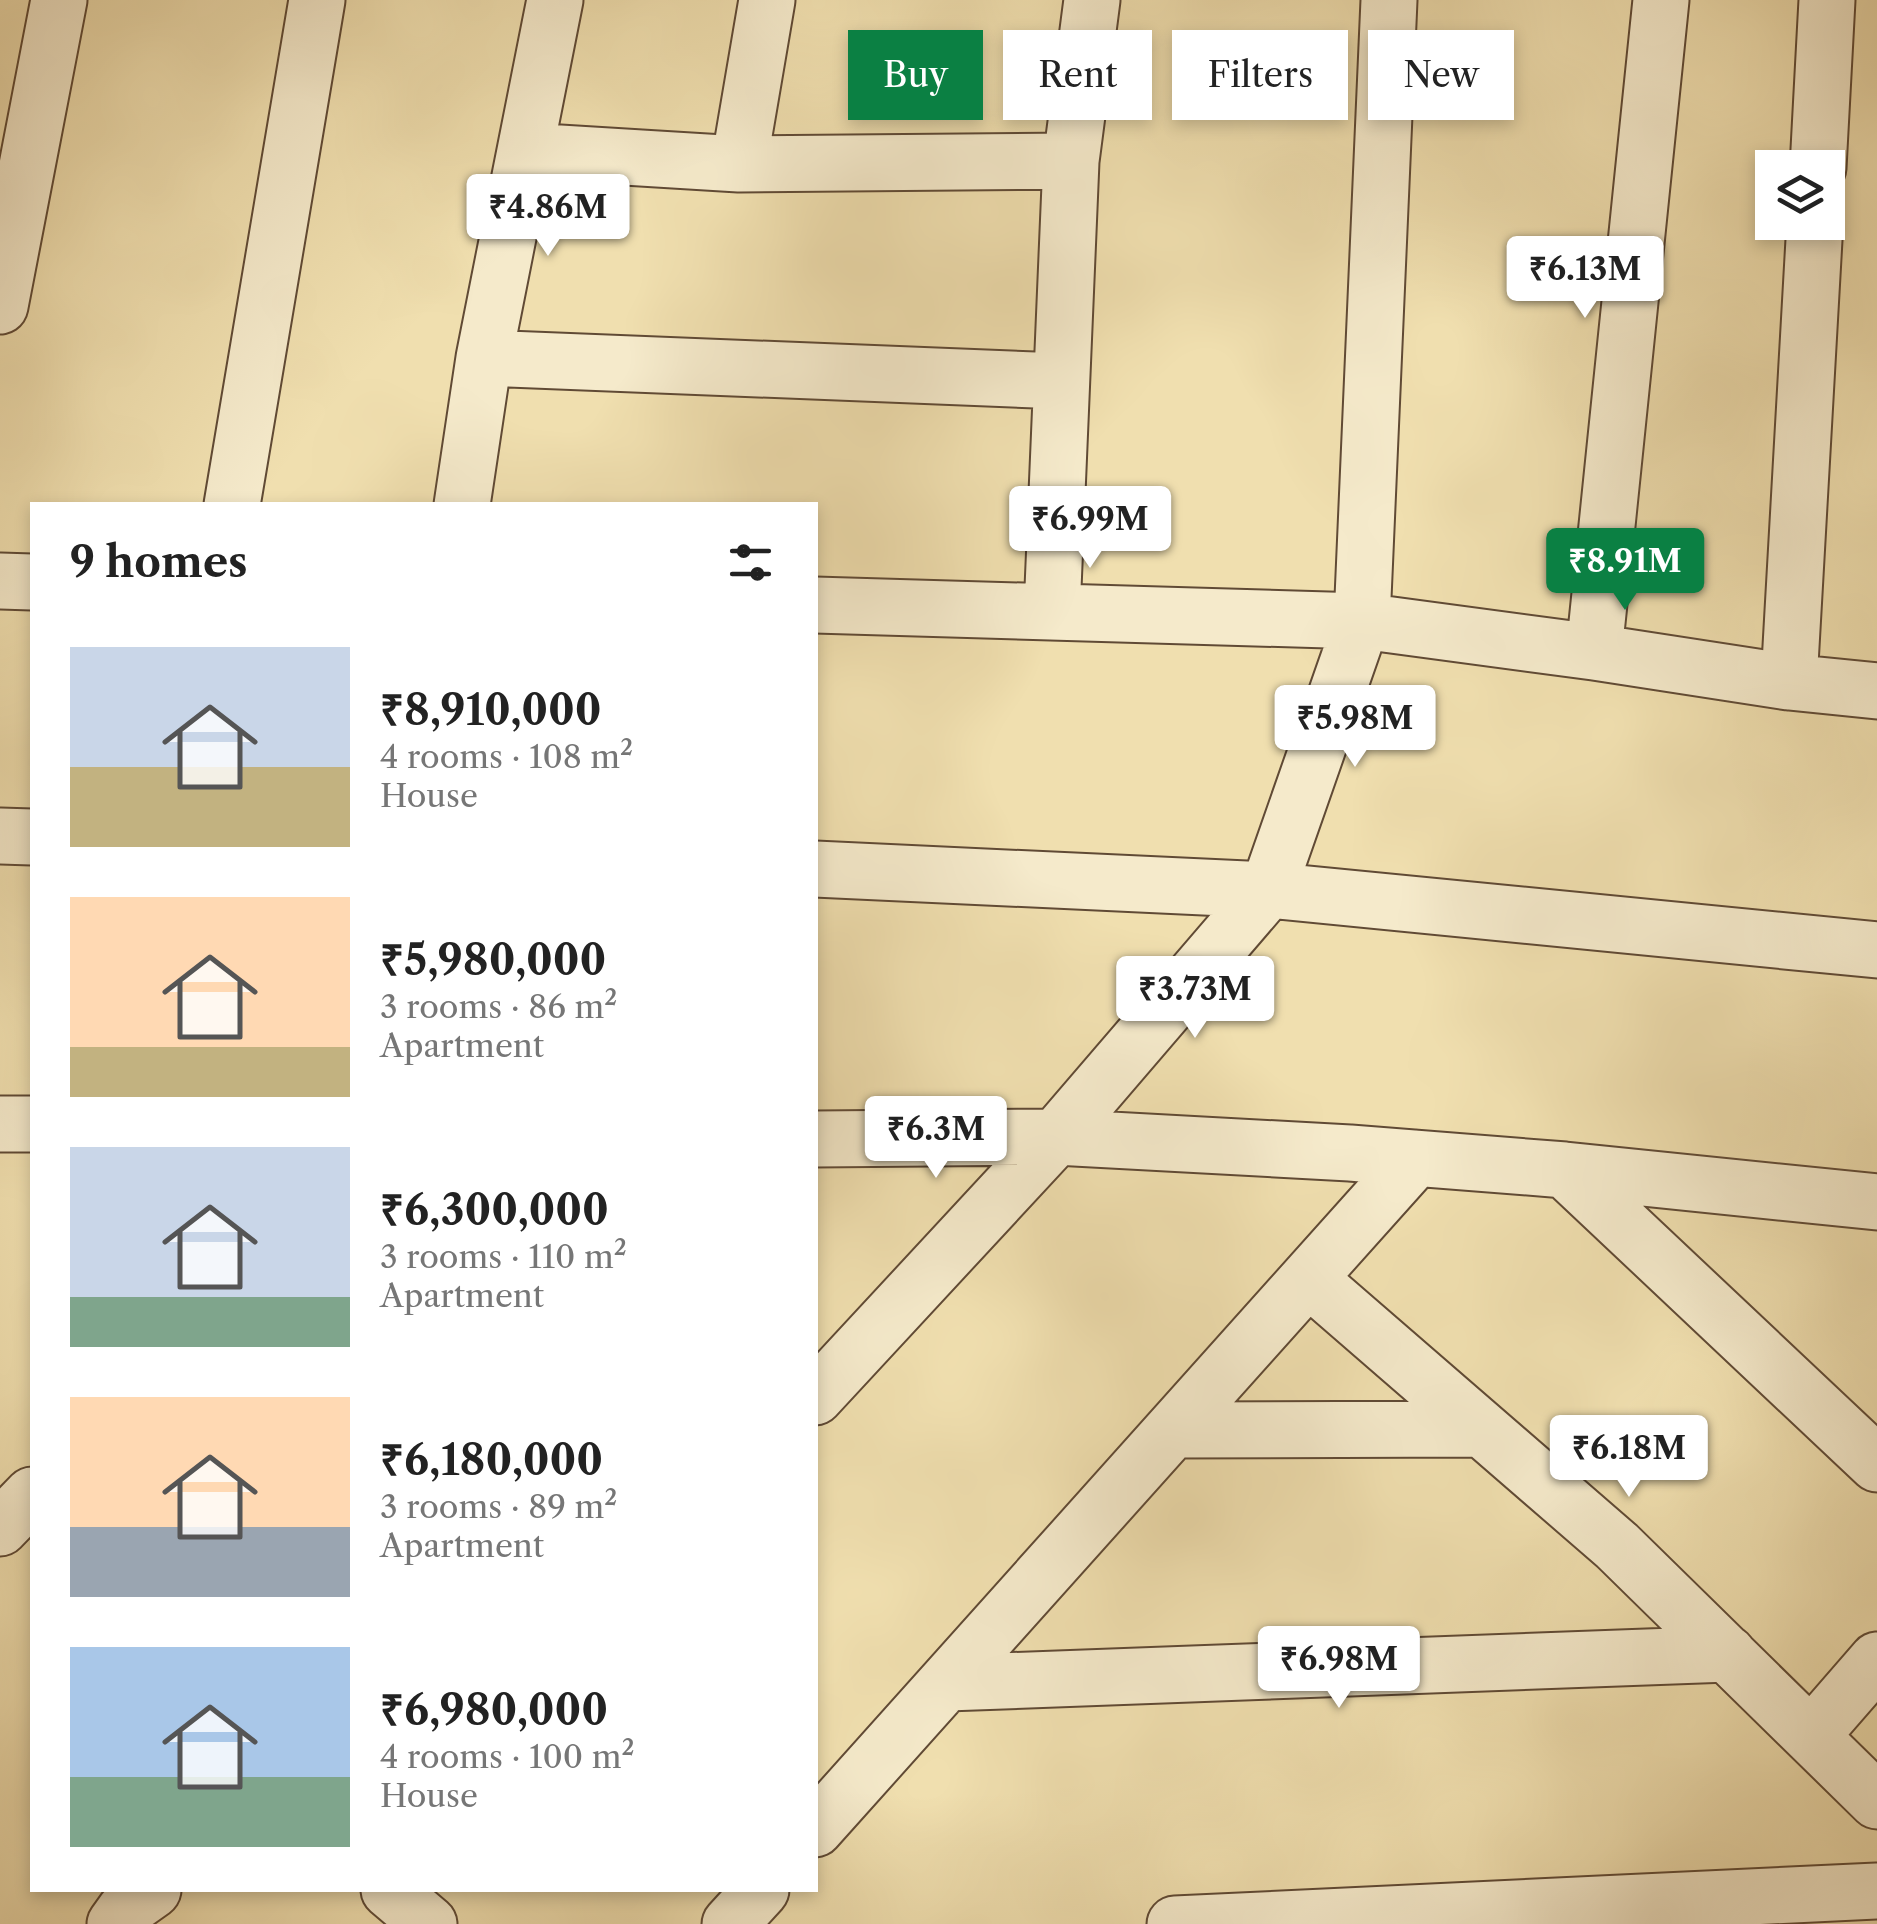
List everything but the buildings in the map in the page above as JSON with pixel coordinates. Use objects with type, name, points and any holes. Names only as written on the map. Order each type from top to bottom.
[{"type":"street","points":[[0,306],[60,0]]},
{"type":"street","points":[[232,502],[316,0]]},
{"type":"street","points":[[462,502],[484,358],[555,0]]},
{"type":"street","points":[[739,164],[767,0]]},
{"type":"street","points":[[1052,612],[1071,161],[1092,0]]},
{"type":"street","points":[[818,1394],[1056,1137],[1268,890],[1362,621],[1389,0]]},
{"type":"street","points":[[1594,652],[1661,0]]},
{"type":"street","points":[[1819,150],[1827,0]]},
{"type":"street","points":[[527,151],[739,164],[1071,161]]},
{"type":"street","points":[[1790,682],[1814,240]]},
{"type":"street","points":[[484,358],[1060,381]]},
{"type":"street","points":[[0,582],[30,582]]},
{"type":"street","points":[[818,604],[1362,621],[1877,692]]},
{"type":"street","points":[[0,836],[30,837]]},
{"type":"street","points":[[818,869],[1268,890],[1877,950]]},
{"type":"street","points":[[0,1124],[30,1124]]},
{"type":"street","points":[[818,1139],[1056,1137],[1416,1158],[1877,1202]]},
{"type":"street","points":[[818,1826],[1416,1158]]},
{"type":"street","points":[[1565,1170],[1877,1464]]},
{"type":"street","points":[[1308,1279],[1617,1546],[1877,1801]]},
{"type":"street","points":[[1172,1430],[1481,1429]]},
{"type":"street","points":[[0,1528],[30,1497]]},
{"type":"street","points":[[947,1683],[1728,1654]]},
{"type":"street","points":[[1810,1736],[1877,1660]]},
{"type":"street","points":[[1175,1924],[1877,1891]]},
{"type":"street","points":[[115,1924],[125,1910],[150,1892]]},
{"type":"street","points":[[730,1924],[758,1892]]}]
